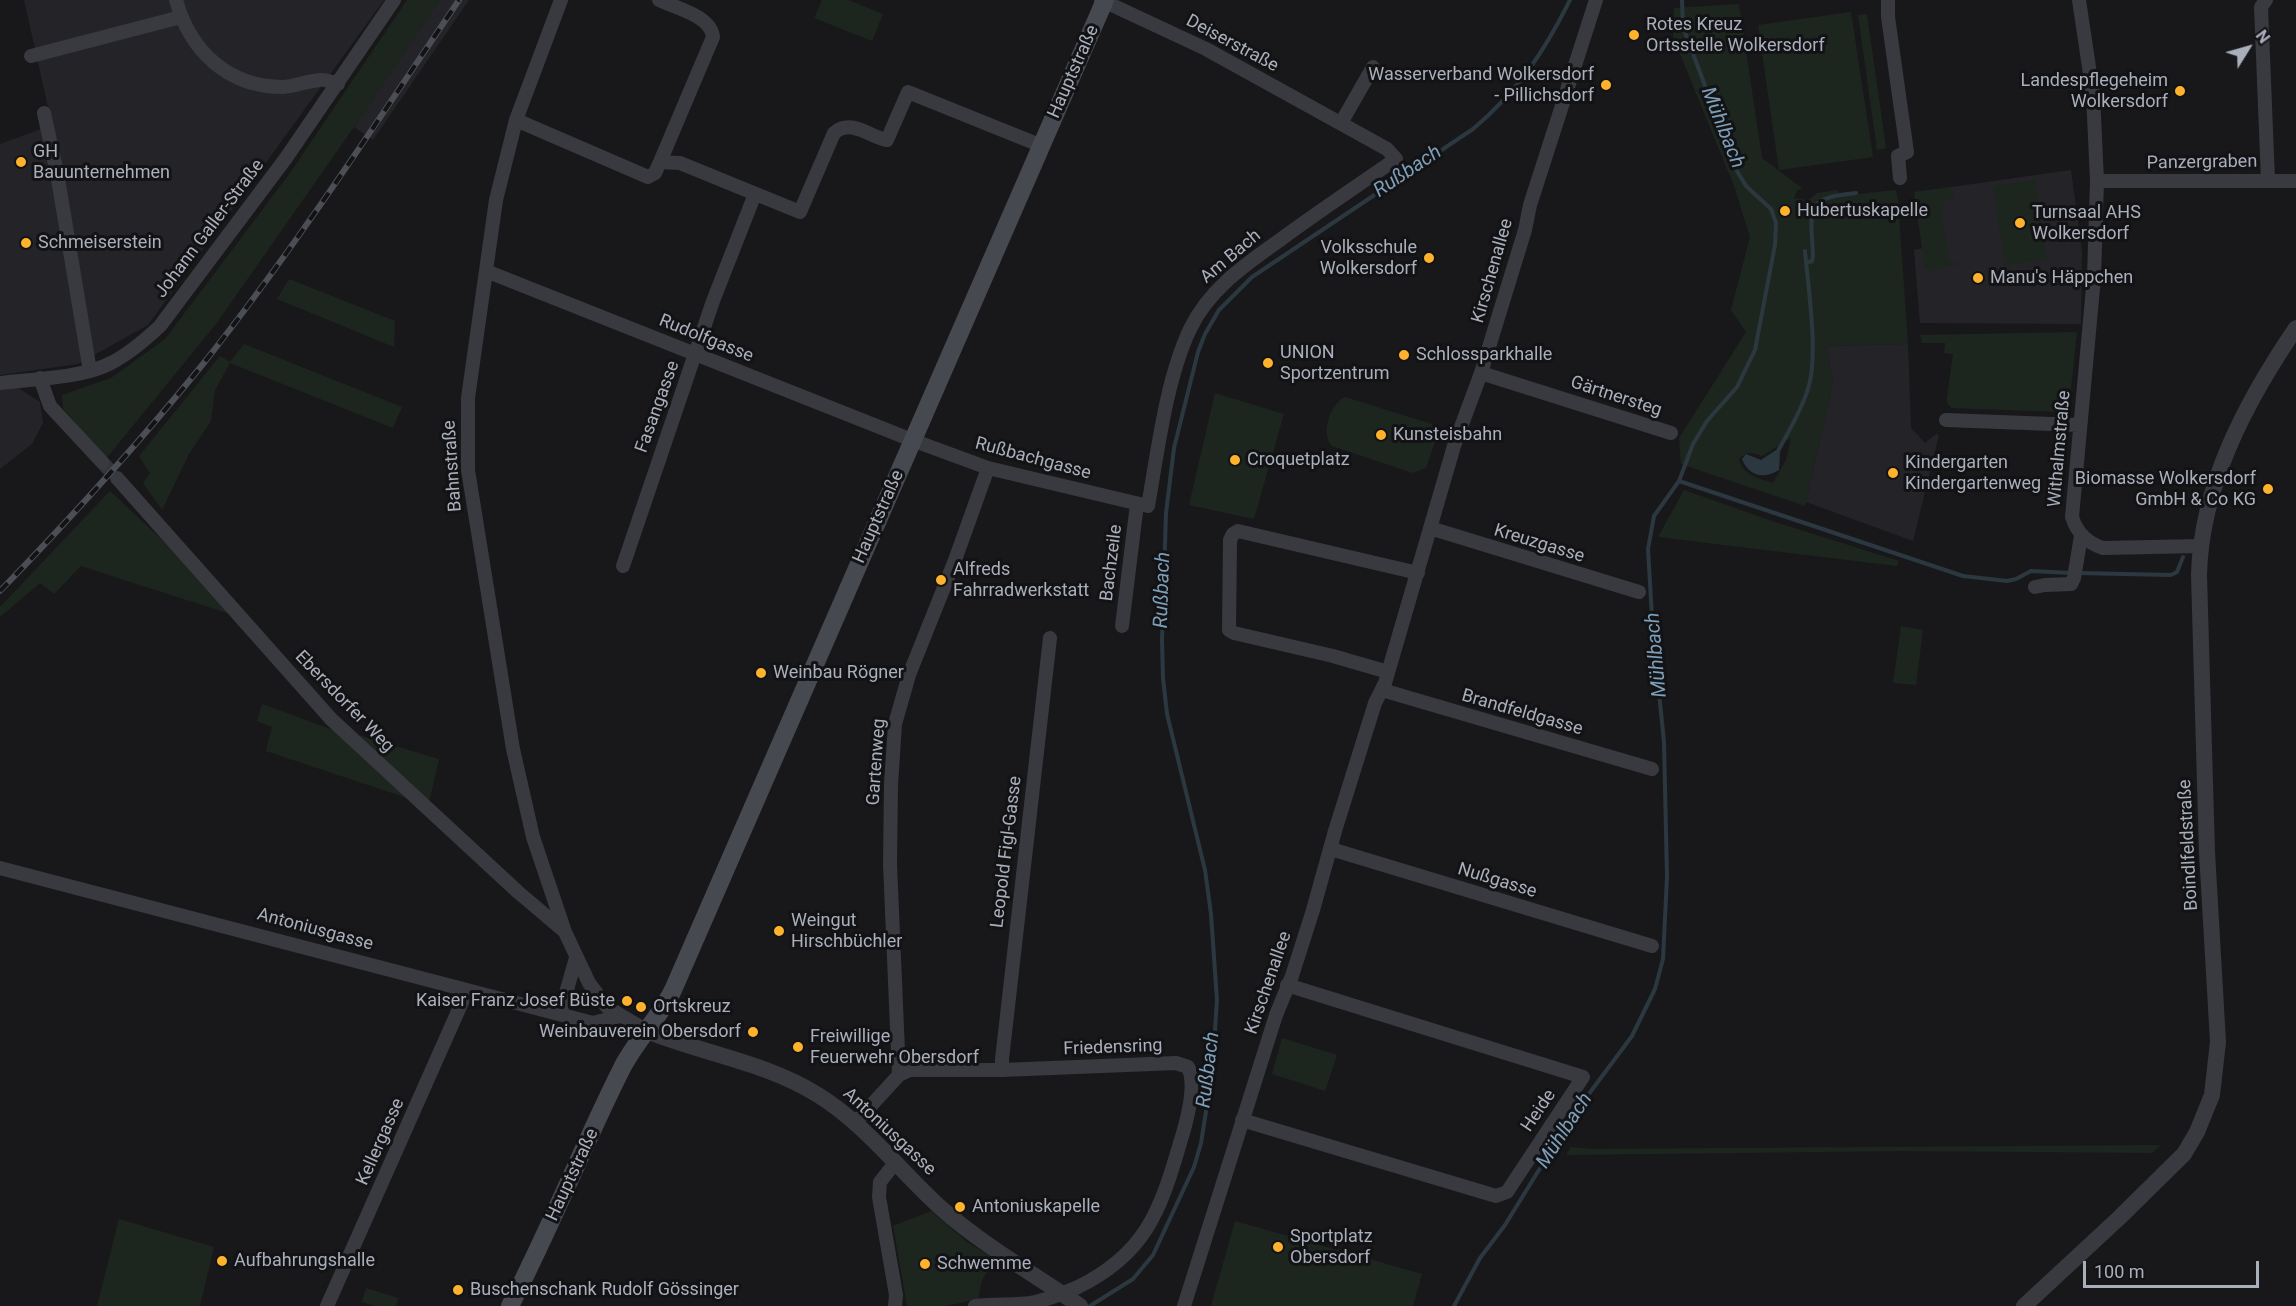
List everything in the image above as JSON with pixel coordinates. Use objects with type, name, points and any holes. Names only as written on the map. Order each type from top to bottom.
[{"type":"main road","name":"Hauptstraße","points":[[510,1306],[543,1240],[620,1071],[673,990],[1104,0]]},
{"type":"street","points":[[176,0],[187,32],[196,45],[230,74],[262,85],[282,87],[321,80],[338,84]]},
{"type":"street","name":"Johann Galler-Straße","points":[[0,383],[90,371],[124,356],[150,335],[168,316],[286,158],[394,0]]},
{"type":"street","name":"Bahnstraße","points":[[561,0],[516,120],[496,200],[468,398],[468,470],[513,749],[533,837],[576,958],[598,998],[642,1038]]},
{"type":"street","points":[[516,120],[648,177],[655,173],[713,37],[705,21],[659,0]]},
{"type":"street","name":"Deiserstraße","points":[[1104,0],[1206,49],[1387,149],[1396,159]]},
{"type":"street","name":"Kirschenallee","points":[[1184,1306],[1242,1119],[1313,910],[1374,703],[1382,690],[1388,672],[1454,447],[1481,373],[1596,0]]},
{"type":"street","points":[[1888,0],[1888,17],[1907,152],[1898,156],[1900,178]]},
{"type":"street","name":"Withalmstraße","points":[[2079,0],[2093,94],[2097,181],[2094,277],[2072,517],[2081,536]]},
{"type":"street","name":"Panzergraben","points":[[2266,0],[2260,7],[2268,180]]},
{"type":"street","points":[[32,56],[181,17]]},
{"type":"street","points":[[1341,123],[1373,67]]},
{"type":"street","points":[[660,162],[681,163],[800,212],[834,133],[842,127],[853,127],[887,140],[908,92],[1042,146]]},
{"type":"street","points":[[44,113],[57,173],[90,371]]},
{"type":"street","name":"Am Bach","points":[[1142,505],[1182,349],[1199,313],[1219,287],[1252,259],[1396,159]]},
{"type":"street","name":"Panzergraben","points":[[2097,181],[2296,181]]},
{"type":"street","name":"Fasangasse","points":[[623,566],[713,301],[755,194]]},
{"type":"street","name":"Rudolfgasse","points":[[486,271],[912,440]]},
{"type":"street","name":"Boindlfeldstraße","points":[[2024,1306],[2178,1160],[2197,1132],[2212,1095],[2218,1042],[2207,852],[2200,546],[2218,477],[2248,405],[2296,328]]},
{"type":"street","name":"Gärtnersteg","points":[[1481,373],[1671,433]]},
{"type":"street","points":[[40,378],[50,406],[102,462]]},
{"type":"street","points":[[1946,420],[2079,425]]},
{"type":"street","name":"Rußbachgasse","points":[[912,440],[988,468],[1142,505]]},
{"type":"street","name":"Gartenweg","points":[[899,1075],[890,864],[891,785],[895,724],[909,675],[988,468]]},
{"type":"street","name":"Ebersdorfer Weg","points":[[117,478],[331,719],[510,884],[566,932]]},
{"type":"street","name":"Bachzeile","points":[[1122,626],[1142,505]]},
{"type":"street","name":"Kreuzgasse","points":[[1430,528],[1639,592]]},
{"type":"street","points":[[1388,672],[1228,630],[1230,540],[1238,531],[1418,573]]},
{"type":"street","points":[[2035,587],[2071,584],[2081,536],[2103,548],[2200,546]]},
{"type":"street","name":"Leopold Figl-Gasse","points":[[1002,1070],[1008,994],[1050,638]]},
{"type":"street","name":"Brandfeldgasse","points":[[1382,690],[1652,769]]},
{"type":"street","name":"Nußgasse","points":[[1331,849],[1569,923],[1652,946]]},
{"type":"street","name":"Antoniusgasse","points":[[0,868],[593,1023],[620,1016]]},
{"type":"street","points":[[560,1014],[576,958]]},
{"type":"street","name":"Heide","points":[[1242,1119],[1496,1196],[1508,1192],[1583,1077],[1287,985]]},
{"type":"street","name":"Kellergasse","points":[[327,1306],[467,991]]},
{"type":"street","name":"Antoniusgasse","points":[[642,1038],[775,1072],[819,1095],[855,1123],[894,1163],[962,1225],[1071,1300]]},
{"type":"street","name":"Friedensring","points":[[899,1075],[910,1070],[1002,1070],[1176,1063],[1185,1065],[1191,1073],[1192,1087],[1181,1140],[1171,1173],[1151,1222],[1128,1254],[1071,1300]]},
{"type":"street","points":[[855,1123],[899,1075]]},
{"type":"street","points":[[894,1163],[880,1182],[879,1197],[896,1295],[895,1306]]},
{"type":"street","points":[[975,1306],[1071,1300]]},
{"type":"shaded area","points":[[24,0],[384,0],[148,325],[78,364],[0,375],[0,144],[52,125]]},
{"type":"shaded area","points":[[407,0],[439,0],[354,127],[216,324],[105,460],[63,408],[62,395],[111,378],[165,339],[290,173]]},
{"type":"shaded area","points":[[439,0],[469,0],[373,140],[354,127]]},
{"type":"shaded area","points":[[822,0],[848,0],[883,14],[872,41],[814,18]]},
{"type":"shaded area","points":[[1739,4],[1762,158],[1803,189],[1797,190],[1794,198],[1806,200],[1806,202],[1817,193],[1838,190],[1839,196],[1896,190],[1908,344],[1826,346],[1833,382],[1805,506],[1681,464],[1679,438],[1746,332],[1731,310],[1750,237],[1734,186],[1673,37],[1674,8]],"holes":[[[1791,438],[1786,460],[1773,483],[1748,472],[1739,459],[1750,453],[1762,456]]]},
{"type":"shaded area","points":[[1851,12],[1873,157],[1779,170],[1758,25]]},
{"type":"shaded area","points":[[1867,14],[1886,148],[1877,150],[1858,15]]},
{"type":"shaded area","points":[[2071,170],[2082,251],[2081,324],[1920,323],[1914,250],[1924,248],[1916,192]]},
{"type":"shaded area","name":"Turnsaal AHS Wolkersdorf","points":[[2035,180],[2047,259],[2005,266],[1993,186]]},
{"type":"shaded area","points":[[1952,187],[1955,199],[1940,201],[1949,262],[1957,262],[1957,265],[1925,270],[1914,192]]},
{"type":"shaded area","points":[[289,279],[395,321],[394,347],[277,299]]},
{"type":"shaded area","points":[[2077,332],[2069,407],[2062,412],[1951,408],[1947,403],[1947,398],[1953,354],[1944,353],[1945,343],[1922,343],[1920,335]]},
{"type":"shaded area","points":[[244,344],[402,407],[393,428],[230,363],[215,390],[211,421],[189,454],[162,510],[143,483],[150,473],[139,456],[220,356],[230,362]]},
{"type":"shaded area","points":[[1908,344],[1911,428],[1925,443],[1936,434],[1939,435],[1913,541],[1806,502],[1833,382],[1826,346]]},
{"type":"shaded area","points":[[0,376],[40,402],[43,423],[32,444],[0,469]]},
{"type":"shaded area","name":"Croquetplatz","points":[[1215,393],[1284,414],[1254,519],[1189,505]]},
{"type":"shaded area","name":"Kunsteisbahn","points":[[1345,397],[1432,424],[1437,436],[1426,468],[1413,473],[1332,446],[1328,441],[1328,420],[1335,406]]},
{"type":"shaded area","points":[[1776,450],[1780,452],[1779,470],[1768,475],[1753,473],[1742,459],[1746,454],[1761,460]]},
{"type":"shaded area","points":[[1684,490],[1772,521],[1899,561],[1897,566],[1658,537]]},
{"type":"shaded area","points":[[110,491],[179,556],[233,615],[81,566],[54,594],[40,583],[0,617],[0,607]]},
{"type":"shaded area","points":[[1901,626],[1923,630],[1916,685],[1893,683]]},
{"type":"shaded area","points":[[262,704],[336,731],[410,799],[266,751],[272,727],[257,721]]},
{"type":"shaded area","points":[[358,735],[439,759],[429,803]]},
{"type":"shaded area","points":[[1282,1038],[1337,1055],[1325,1091],[1272,1074]]},
{"type":"shaded area","points":[[2161,1145],[2152,1153],[1901,1151],[1566,1155],[1571,1147],[1593,1149]]},
{"type":"shaded area","name":"Schwemme","points":[[931,1211],[967,1242],[995,1259],[982,1280],[978,1299],[946,1306],[907,1306],[893,1226]]},
{"type":"shaded area","points":[[119,1219],[214,1247],[200,1306],[97,1306]]},
{"type":"shaded area","name":"Sportplatz Obersdorf","points":[[1235,1221],[1422,1274],[1413,1306],[1211,1306]]},
{"type":"shaded area","points":[[366,1288],[398,1298],[396,1306],[375,1306],[362,1302]]},
{"type":"waterway","name":"Rußbach","points":[[1090,1306],[1133,1279],[1153,1255],[1194,1167],[1201,1143],[1212,1074],[1217,1000],[1211,914],[1205,870],[1167,714],[1162,639],[1166,513],[1174,448],[1198,352],[1219,310],[1252,277],[1473,129],[1489,115],[1529,70],[1570,0]]},
{"type":"waterway","name":"Mühlbach","points":[[1454,1306],[1480,1258],[1505,1225],[1571,1118],[1632,1036],[1655,989],[1663,959],[1667,877],[1664,742],[1653,634],[1648,549],[1654,516],[1679,481],[1693,444],[1707,421],[1737,387],[1755,350],[1775,245],[1776,223],[1771,209],[1746,186],[1737,171],[1683,27],[1682,0]]},
{"type":"waterway","points":[[1806,263],[1812,261],[1813,256],[1811,227],[1814,209],[1827,198],[1856,193]]},
{"type":"waterway","points":[[1778,451],[1802,405],[1811,375],[1813,340],[1805,251]]},
{"type":"waterway","points":[[1679,481],[1963,576],[2007,581],[2031,571],[2071,573]]},
{"type":"waterway","points":[[2078,573],[2171,575],[2177,572],[2183,557]]},
{"type":"tunnel","points":[[102,462],[117,478]]},
{"type":"railway","points":[[0,591],[104,480],[203,364],[303,230],[459,0]]},
{"type":"place","name":"Rotes Kreuz Ortsstelle Wolkersdorf","points":[[1634,35]]},
{"type":"place","name":"Wasserverband Wolkersdorf - Pillichsdorf","points":[[1606,85]]},
{"type":"place","name":"Landespflegeheim Wolkersdorf","points":[[2180,91]]},
{"type":"place","name":"GH Bauunternehmen","points":[[21,162]]},
{"type":"place","name":"Hubertuskapelle","points":[[1785,211]]},
{"type":"place","name":"Turnsaal AHS Wolkersdorf","points":[[2020,223]]},
{"type":"place","name":"Schmeiserstein","points":[[26,243]]},
{"type":"place","name":"Volksschule Wolkersdorf","points":[[1429,258]]},
{"type":"place","name":"Manu's Häppchen","points":[[1978,278]]},
{"type":"place","name":"Schlossparkhalle","points":[[1404,355]]},
{"type":"place","name":"UNION Sportzentrum","points":[[1268,363]]},
{"type":"place","name":"Kunsteisbahn","points":[[1381,435]]},
{"type":"place","name":"Croquetplatz","points":[[1235,460]]},
{"type":"place","name":"Kindergarten Kindergartenweg","points":[[1893,473]]},
{"type":"place","name":"Biomasse Wolkersdorf GmbH & Co KG","points":[[2268,489]]},
{"type":"place","name":"Alfreds Fahrradwerkstatt","points":[[941,580]]},
{"type":"place","name":"Weinbau Rögner","points":[[761,673]]},
{"type":"place","name":"Weingut Hirschbüchler","points":[[779,931]]},
{"type":"place","name":"Kaiser Franz Josef Büste","points":[[627,1001]]},
{"type":"place","name":"Ortskreuz","points":[[641,1007]]},
{"type":"place","name":"Weinbauverein Obersdorf","points":[[753,1032]]},
{"type":"place","name":"Freiwillige Feuerwehr Obersdorf","points":[[798,1047]]},
{"type":"place","name":"Antoniuskapelle","points":[[960,1207]]},
{"type":"place","name":"Sportplatz Obersdorf","points":[[1278,1247]]},
{"type":"place","name":"Aufbahrungshalle","points":[[222,1261]]},
{"type":"place","name":"Schwemme","points":[[925,1264]]},
{"type":"place","name":"Buschenschank Rudolf Gössinger","points":[[458,1290]]}]
